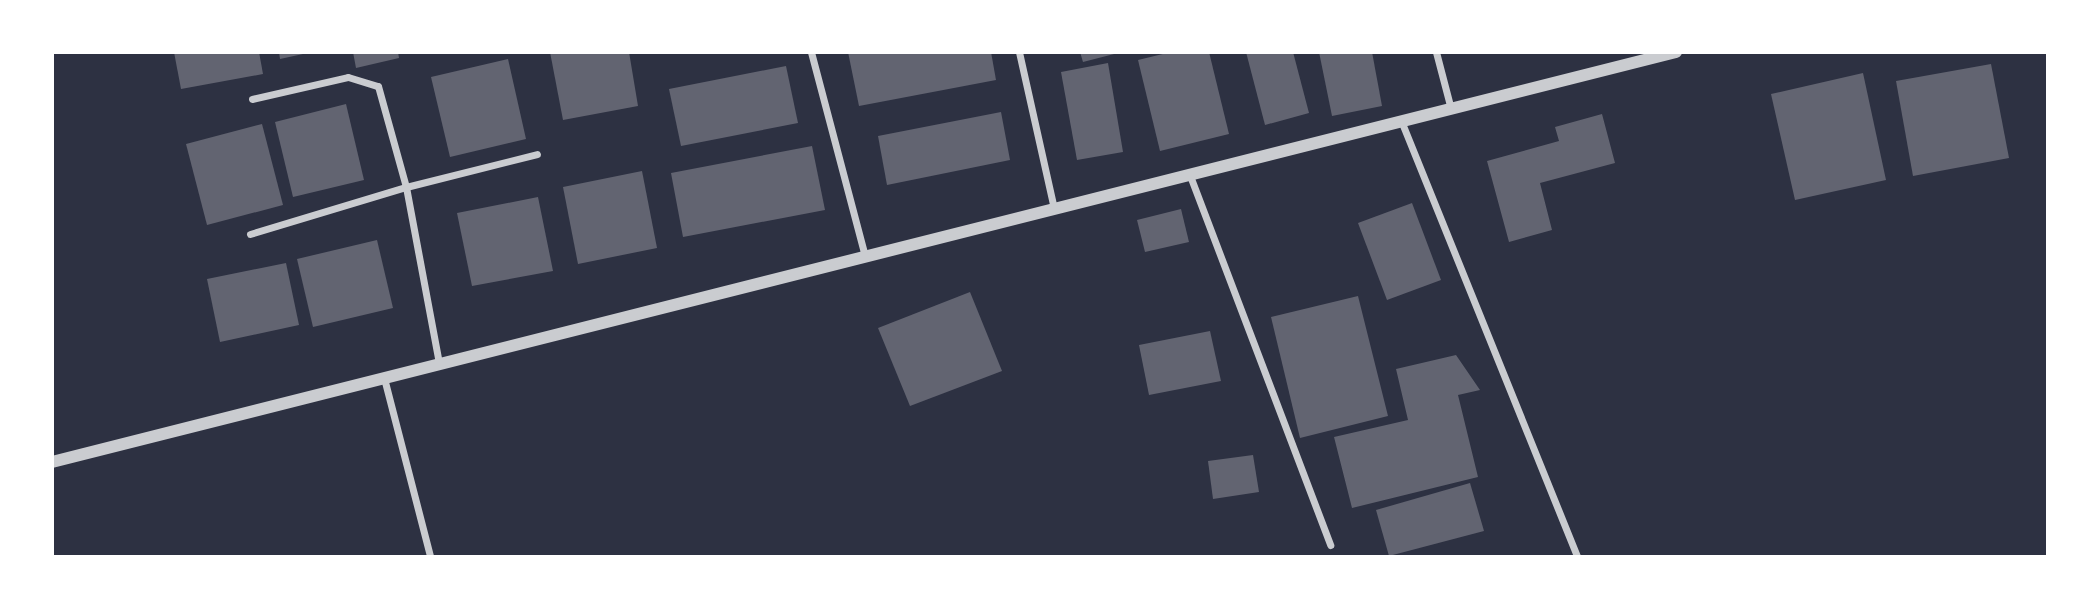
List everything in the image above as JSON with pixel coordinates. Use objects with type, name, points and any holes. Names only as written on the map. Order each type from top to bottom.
[{"type":"street","points":[[811,52],[865,256]]},
{"type":"street","points":[[1019,52],[1054,208]]},
{"type":"street","points":[[1436,52],[1451,110]]},
{"type":"street","points":[[52,462],[1676,52]]},
{"type":"street","points":[[252,99],[348,77],[378,86],[406,187],[439,364]]},
{"type":"street","points":[[1402,123],[1577,556]]},
{"type":"street","points":[[250,234],[406,187],[537,154]]},
{"type":"street","points":[[1189,173],[1330,545]]},
{"type":"street","points":[[384,378],[430,556]]},
{"type":"building","points":[[174,52],[259,52],[263,74],[181,89]]},
{"type":"building","points":[[279,52],[303,52],[303,54],[280,59]]},
{"type":"building","points":[[353,52],[398,52],[399,58],[356,68]]},
{"type":"building","points":[[550,52],[629,52],[638,106],[563,120]]},
{"type":"building","points":[[848,52],[991,52],[996,80],[859,106]]},
{"type":"building","points":[[1080,52],[1118,52],[1118,53],[1083,62]]},
{"type":"building","points":[[1171,52],[1209,52],[1229,134],[1160,151],[1138,60]]},
{"type":"building","points":[[1246,52],[1293,52],[1309,113],[1265,125]]},
{"type":"building","points":[[1319,52],[1372,52],[1382,106],[1332,116]]},
{"type":"building","points":[[508,59],[526,139],[450,157],[431,77]]},
{"type":"building","points":[[1108,63],[1123,152],[1077,160],[1061,72]]},
{"type":"building","points":[[1991,64],[2009,158],[1913,176],[1896,81]]},
{"type":"building","points":[[786,66],[798,123],[681,146],[669,89]]},
{"type":"building","points":[[1863,73],[1886,180],[1795,200],[1771,94]]},
{"type":"building","points":[[346,104],[364,180],[293,197],[275,122]]},
{"type":"building","points":[[1001,112],[1010,160],[887,185],[878,136]]},
{"type":"building","points":[[1602,114],[1615,163],[1540,183],[1552,230],[1509,242],[1487,161],[1559,141],[1555,127]]},
{"type":"building","points":[[262,124],[283,205],[207,225],[186,144]]},
{"type":"building","points":[[812,146],[825,210],[683,237],[671,173]]},
{"type":"building","points":[[642,171],[657,248],[578,264],[563,187]]},
{"type":"building","points":[[538,197],[553,271],[472,286],[457,213]]},
{"type":"building","points":[[1412,203],[1441,280],[1387,300],[1358,223]]},
{"type":"building","points":[[1181,209],[1189,242],[1145,252],[1137,220]]},
{"type":"building","points":[[377,240],[393,308],[313,327],[297,259]]},
{"type":"building","points":[[286,263],[299,325],[220,342],[207,279]]},
{"type":"building","points":[[970,292],[1002,371],[910,406],[878,328]]},
{"type":"building","points":[[1358,296],[1388,416],[1300,438],[1271,317]]},
{"type":"building","points":[[1210,331],[1221,381],[1149,395],[1139,345]]},
{"type":"building","points":[[1456,355],[1480,390],[1458,395],[1478,477],[1352,508],[1334,437],[1408,420],[1396,369]]},
{"type":"building","points":[[1253,455],[1259,492],[1213,499],[1208,461]]},
{"type":"building","points":[[1470,483],[1484,531],[1389,556],[1376,510]]}]
